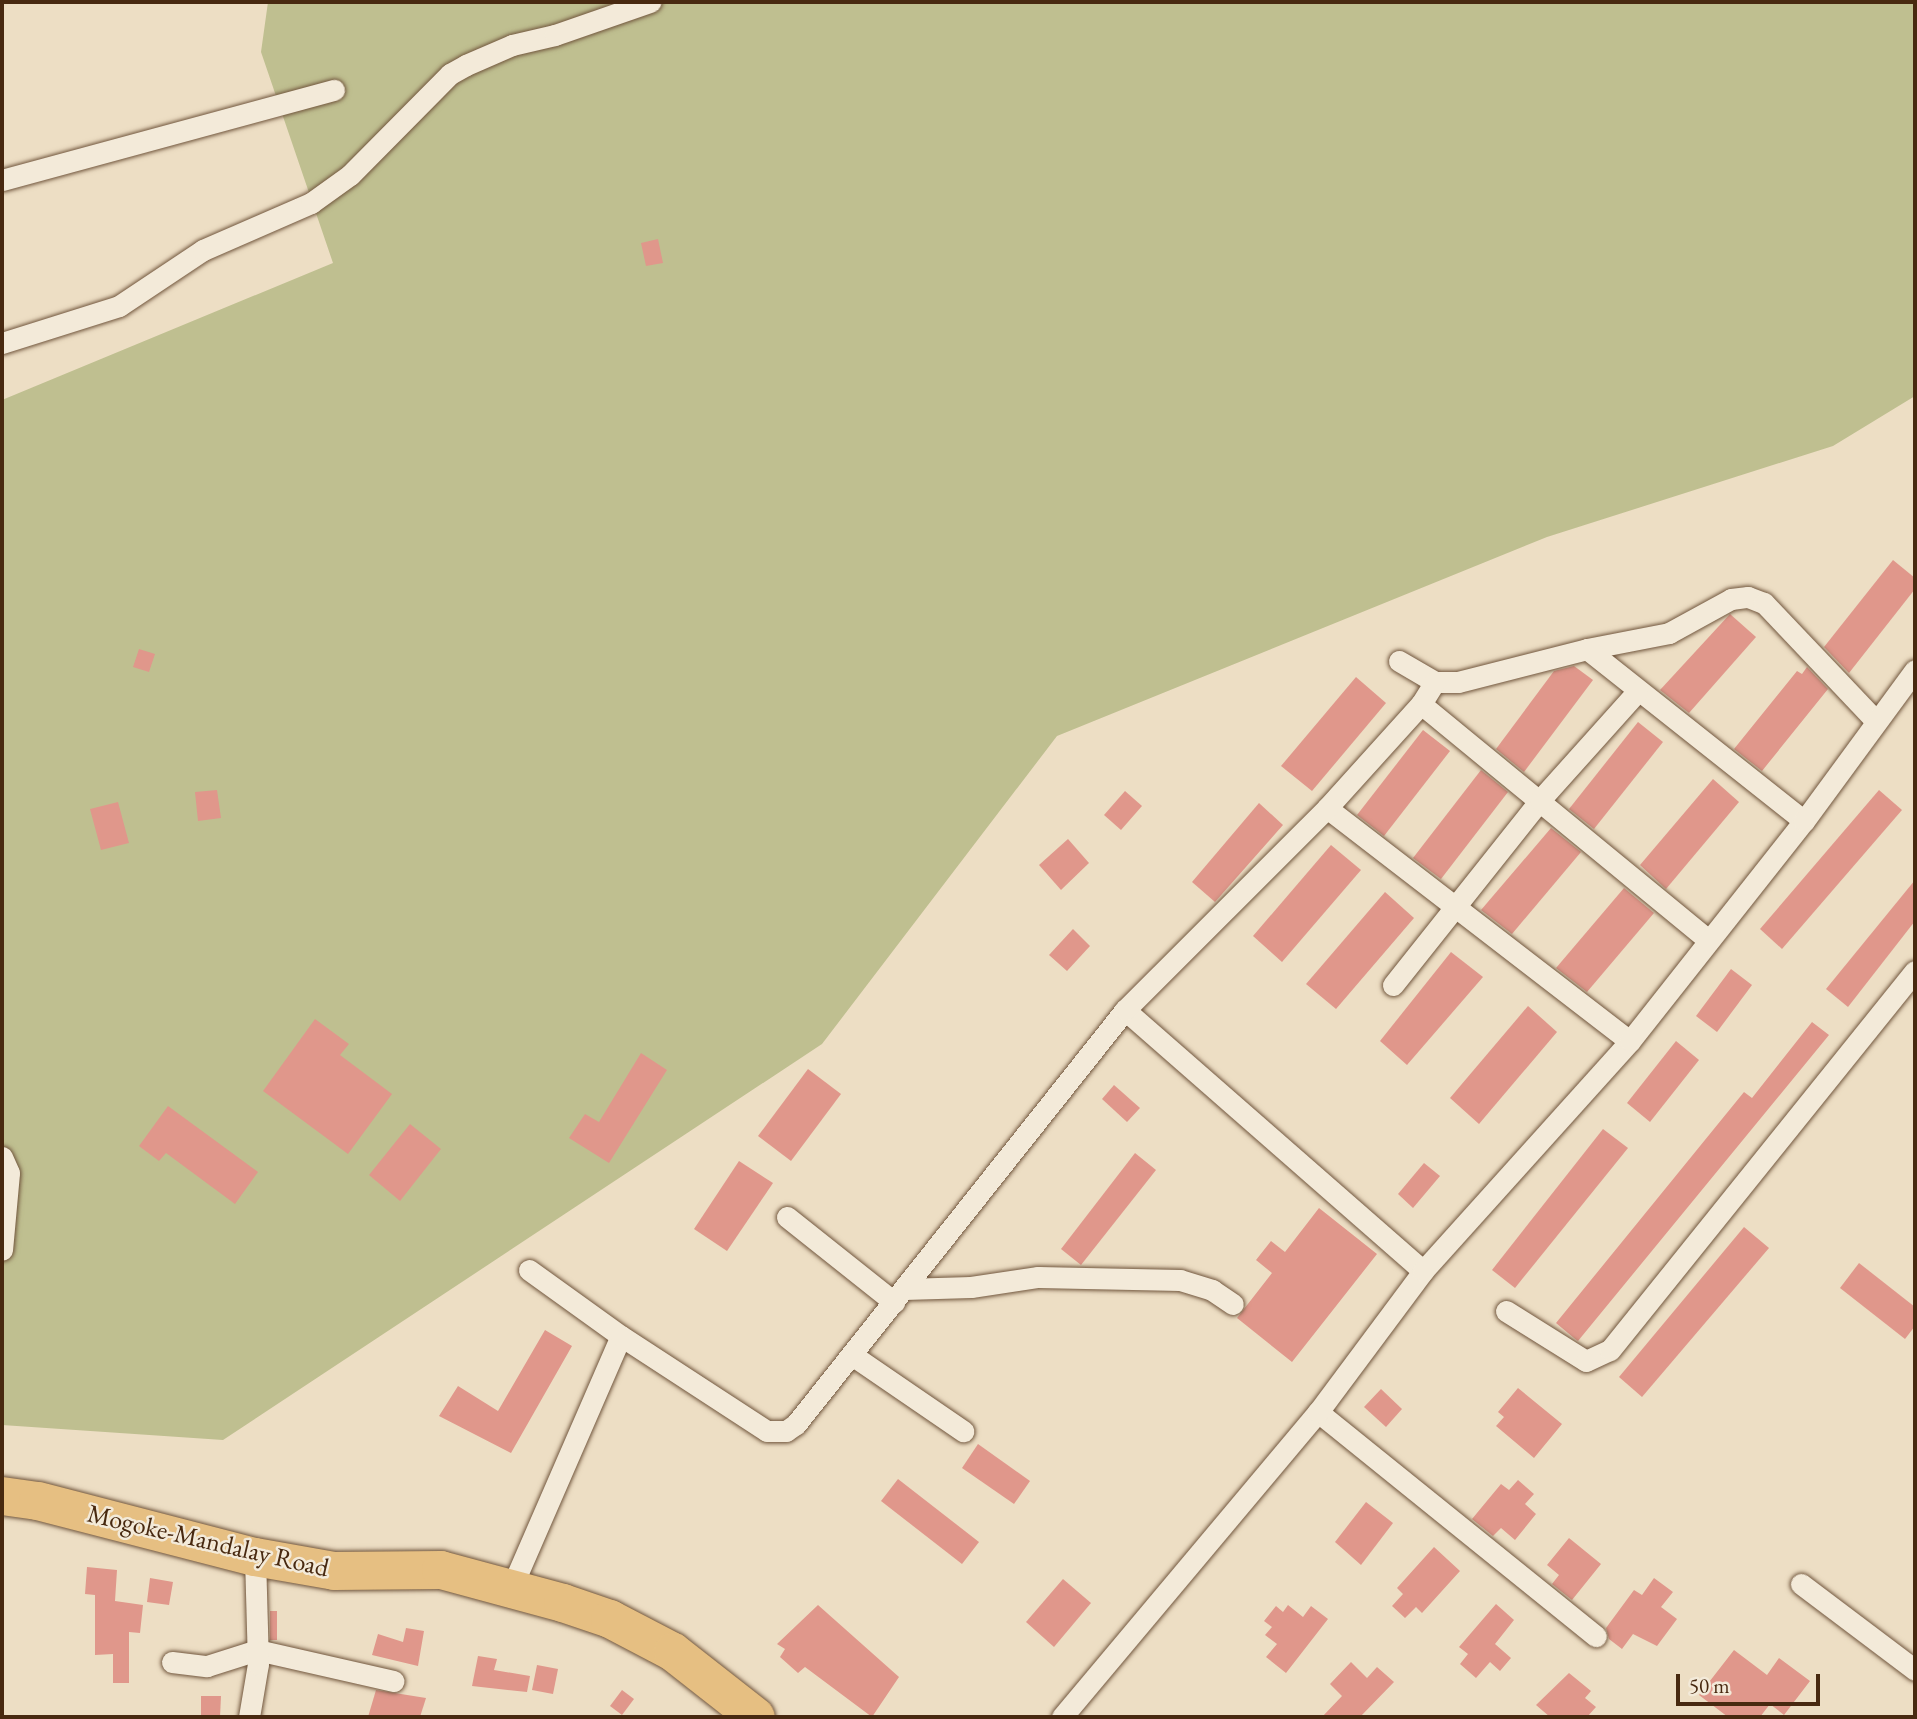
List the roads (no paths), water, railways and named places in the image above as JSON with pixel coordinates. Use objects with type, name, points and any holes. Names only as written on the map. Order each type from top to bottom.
[{"type":"highway","name":"Mogoke-Mandalay Road","points":[[2,1496],[38,1501],[255,1557],[334,1571],[441,1570],[510,1591],[564,1603],[647,1638],[712,1679],[756,1717]]},
{"type":"street","points":[[2,343],[119,306],[203,250],[311,203],[350,175],[440,83],[466,65],[512,45],[555,35],[650,2]]},
{"type":"street","points":[[2,180],[334,90]]},
{"type":"street","points":[[1399,661],[1436,682],[1458,682],[1587,649],[1669,632],[1731,598],[1748,597],[1764,603],[1875,720]]},
{"type":"street","points":[[1587,649],[1598,654],[1637,692],[1804,821]]},
{"type":"street","points":[[1062,1717],[1318,1412],[1423,1271],[1630,1041],[1707,939],[1804,821],[1875,720],[1915,670]]},
{"type":"street","points":[[529,1270],[621,1336],[767,1431],[778,1433],[796,1424],[1125,1010],[1327,808],[1421,704],[1436,682]]},
{"type":"street","points":[[1393,985],[1451,908],[1540,800],[1637,692]]},
{"type":"street","points":[[1421,704],[1707,939]]},
{"type":"street","points":[[1327,808],[1451,908],[1630,1041]]},
{"type":"street","points":[[1506,1311],[1586,1361],[1610,1350],[1915,971]]},
{"type":"street","points":[[1125,1010],[1423,1271]]},
{"type":"street","points":[[2,1157],[9,1173],[2,1250]]},
{"type":"street","points":[[787,1217],[899,1296],[1038,1277],[1180,1280],[1212,1290],[1233,1304]]},
{"type":"street","points":[[510,1591],[621,1336]]},
{"type":"street","points":[[852,1355],[963,1431]]},
{"type":"street","points":[[1318,1412],[1596,1636]]},
{"type":"street","points":[[249,1717],[257,1650],[255,1557]]},
{"type":"street","points":[[1801,1584],[1915,1670]]},
{"type":"street","points":[[172,1662],[207,1666],[257,1650],[394,1681]]}]
